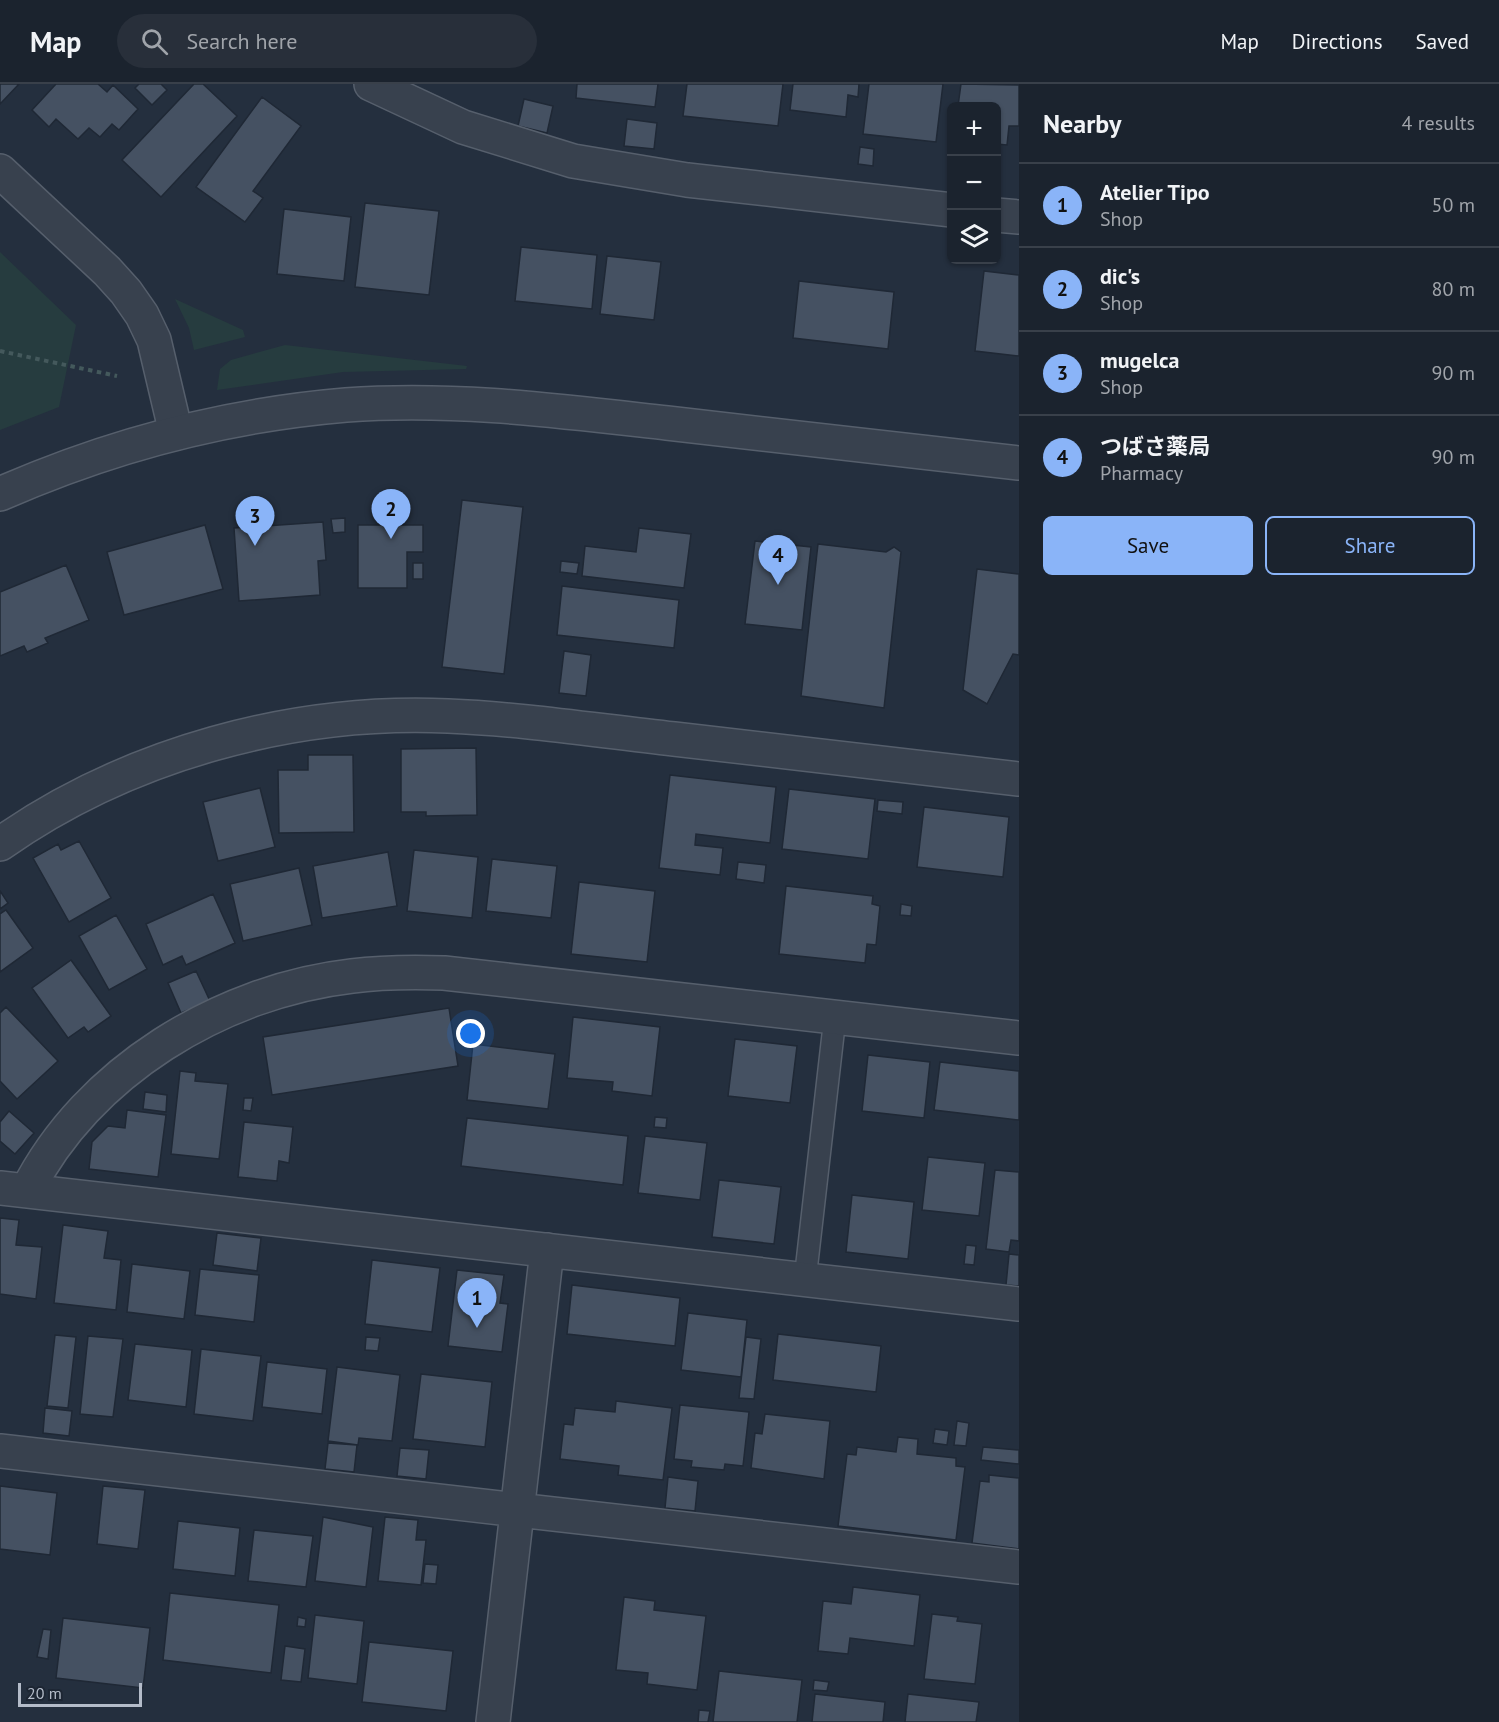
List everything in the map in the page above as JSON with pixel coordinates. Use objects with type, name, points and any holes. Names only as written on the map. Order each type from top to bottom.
[{"type":"street","points":[[371,84],[463,127],[573,161],[687,180],[947,210]]},
{"type":"street","points":[[0,171],[107,271],[126,292],[154,340],[176,433]]},
{"type":"street","points":[[1001,215],[1019,217]]},
{"type":"street","points":[[0,494],[82,462],[176,433],[235,421],[346,405],[457,403],[513,405],[1019,463]]},
{"type":"street","points":[[4,832],[166,760],[277,729],[390,716],[505,720],[1019,778]]},
{"type":"street","points":[[13,1190],[104,1090],[140,1061],[179,1035],[219,1014],[262,996],[306,984],[351,976],[444,973],[835,1017],[1018,1032]]},
{"type":"street","points":[[13,1190],[1019,1304]]},
{"type":"street","points":[[493,1722],[547,1250]]},
{"type":"street","points":[[0,1451],[1019,1567]]},
{"type":"lane","points":[[805,1280],[835,1017]]},
{"type":"path","points":[[0,351],[117,376]]},
{"type":"green space","points":[[0,252],[76,325],[59,407],[0,430]]},
{"type":"green space","points":[[175,299],[243,330],[245,337],[194,350],[189,328]]},
{"type":"green space","points":[[285,345],[467,366],[466,369],[343,372],[217,390],[220,369],[231,360]]},
{"type":"building","points":[[0,84],[19,84],[0,104]]},
{"type":"building","points":[[56,84],[98,84],[107,92],[113,85],[138,109],[119,130],[112,124],[100,137],[89,128],[78,139],[56,119],[49,127],[32,110]]},
{"type":"building","points":[[139,84],[161,84],[167,90],[152,105],[135,88]]},
{"type":"building","points":[[194,84],[203,84],[237,116],[161,197],[122,160]]},
{"type":"building","points":[[577,84],[658,84],[655,107],[576,98]]},
{"type":"building","points":[[687,84],[783,84],[778,126],[683,116]]},
{"type":"building","points":[[793,84],[859,84],[858,97],[848,95],[846,117],[790,110]]},
{"type":"building","points":[[869,84],[943,84],[936,142],[863,134]]},
{"type":"building","points":[[961,84],[1019,85],[1019,126],[1009,126],[1007,145],[1001,144],[1001,102],[959,102]]},
{"type":"building","points":[[262,97],[301,126],[253,191],[263,198],[245,222],[196,187]]},
{"type":"building","points":[[524,99],[553,106],[547,133],[518,126]]},
{"type":"building","points":[[627,119],[657,123],[654,149],[624,146]]},
{"type":"building","points":[[860,147],[874,149],[873,166],[858,164]]},
{"type":"building","points":[[365,203],[439,211],[429,295],[355,287]]},
{"type":"building","points":[[284,209],[351,217],[344,281],[277,274]]},
{"type":"building","points":[[521,247],[597,255],[592,309],[515,301]]},
{"type":"building","points":[[607,256],[661,262],[654,320],[600,314]]},
{"type":"building","points":[[984,271],[1019,275],[1019,356],[975,351]]},
{"type":"building","points":[[799,281],[894,292],[888,349],[793,338]]},
{"type":"building","points":[[462,500],[523,507],[504,674],[442,667]]},
{"type":"building","points":[[345,518],[345,532],[333,533],[331,519]]},
{"type":"building","points":[[323,522],[326,560],[318,561],[320,595],[239,601],[234,528]]},
{"type":"building","points":[[205,525],[223,589],[124,615],[107,552]]},
{"type":"building","points":[[358,525],[423,525],[423,552],[407,552],[407,588],[358,588]]},
{"type":"building","points":[[639,528],[691,534],[684,588],[582,576],[585,546],[636,552]]},
{"type":"building","points":[[755,541],[811,547],[802,630],[745,624]]},
{"type":"building","points":[[818,544],[886,552],[894,547],[901,552],[884,708],[801,696]]},
{"type":"building","points":[[561,561],[579,563],[577,574],[560,572]]},
{"type":"building","points":[[413,563],[423,563],[423,579],[413,579]]},
{"type":"building","points":[[66,565],[89,620],[45,638],[48,643],[27,652],[24,646],[0,656],[0,592]]},
{"type":"building","points":[[977,569],[1019,574],[1019,655],[1013,654],[987,704],[963,690]]},
{"type":"building","points":[[562,586],[679,600],[674,648],[557,635]]},
{"type":"building","points":[[564,651],[591,655],[586,696],[559,693]]},
{"type":"building","points":[[476,748],[477,815],[426,816],[426,812],[401,812],[401,749]]},
{"type":"building","points":[[308,755],[353,755],[354,832],[279,833],[278,770],[308,770]]},
{"type":"building","points":[[670,775],[776,787],[770,843],[696,834],[695,845],[723,848],[720,875],[659,868]]},
{"type":"building","points":[[260,788],[275,847],[218,861],[203,802]]},
{"type":"building","points":[[789,789],[875,799],[868,859],[782,849]]},
{"type":"building","points":[[878,800],[903,802],[902,814],[877,811]]},
{"type":"building","points":[[924,807],[1009,817],[1003,877],[917,867]]},
{"type":"building","points":[[79,841],[111,898],[69,922],[33,858],[58,844],[61,850]]},
{"type":"building","points":[[414,850],[478,857],[472,918],[407,911]]},
{"type":"building","points":[[388,852],[397,906],[322,918],[313,866]]},
{"type":"building","points":[[492,859],[557,866],[551,918],[486,911]]},
{"type":"building","points":[[738,862],[766,865],[764,883],[736,879]]},
{"type":"building","points":[[299,868],[312,925],[243,941],[230,884]]},
{"type":"building","points":[[579,882],[655,891],[647,962],[571,954]]},
{"type":"building","points":[[786,886],[873,896],[872,904],[880,906],[876,945],[867,944],[865,963],[779,954]]},
{"type":"building","points":[[0,891],[8,903],[0,909]]},
{"type":"building","points":[[213,894],[235,943],[186,965],[182,956],[163,965],[146,924]]},
{"type":"building","points":[[901,904],[912,906],[911,916],[900,915]]},
{"type":"building","points":[[6,910],[33,948],[0,972],[0,914]]},
{"type":"building","points":[[116,915],[147,969],[109,990],[79,936]]},
{"type":"building","points":[[71,960],[111,1016],[88,1032],[84,1027],[68,1038],[32,988]]},
{"type":"building","points":[[196,971],[210,1001],[181,1013],[168,983]]},
{"type":"building","points":[[6,1007],[58,1061],[17,1099],[0,1081],[0,1013]]},
{"type":"building","points":[[449,1008],[458,1066],[272,1095],[263,1037]]},
{"type":"building","points":[[573,1017],[660,1027],[652,1096],[612,1091],[613,1082],[567,1078]]},
{"type":"building","points":[[735,1039],[797,1046],[790,1103],[728,1096]]},
{"type":"building","points":[[473,1044],[555,1054],[548,1109],[467,1100]]},
{"type":"building","points":[[868,1055],[930,1062],[924,1118],[862,1111]]},
{"type":"building","points":[[940,1062],[1019,1071],[1019,1120],[934,1110]]},
{"type":"building","points":[[180,1071],[196,1073],[195,1081],[228,1084],[219,1159],[171,1154]]},
{"type":"building","points":[[145,1092],[167,1095],[166,1112],[143,1109]]},
{"type":"building","points":[[244,1098],[253,1098],[251,1111],[243,1110]]},
{"type":"building","points":[[127,1110],[166,1115],[158,1177],[89,1169],[92,1142],[108,1126],[125,1128]]},
{"type":"building","points":[[9,1111],[34,1133],[15,1154],[0,1141],[0,1122]]},
{"type":"building","points":[[655,1117],[667,1118],[666,1128],[654,1127]]},
{"type":"building","points":[[467,1118],[628,1136],[623,1185],[461,1166]]},
{"type":"building","points":[[244,1122],[293,1127],[289,1163],[279,1161],[277,1181],[238,1177]]},
{"type":"building","points":[[645,1136],[707,1143],[700,1200],[638,1193]]},
{"type":"building","points":[[928,1157],[985,1163],[979,1216],[922,1210]]},
{"type":"building","points":[[995,1170],[1019,1172],[1019,1241],[1011,1240],[1009,1252],[986,1249]]},
{"type":"building","points":[[719,1180],[781,1187],[774,1244],[712,1237]]},
{"type":"building","points":[[852,1195],[914,1202],[908,1259],[846,1252]]},
{"type":"building","points":[[0,1218],[19,1220],[16,1245],[42,1247],[36,1299],[0,1294]]},
{"type":"building","points":[[63,1225],[108,1231],[104,1258],[121,1260],[116,1310],[54,1303]]},
{"type":"building","points":[[217,1233],[261,1238],[257,1271],[213,1265]]},
{"type":"building","points":[[966,1245],[976,1246],[974,1265],[964,1264]]},
{"type":"building","points":[[1009,1254],[1019,1255],[1019,1286],[1006,1285]]},
{"type":"building","points":[[372,1260],[440,1268],[432,1332],[365,1324]]},
{"type":"building","points":[[132,1264],[190,1271],[184,1319],[127,1312]]},
{"type":"building","points":[[200,1269],[259,1275],[254,1322],[195,1315]]},
{"type":"building","points":[[457,1270],[504,1275],[500,1303],[508,1304],[502,1352],[448,1346]]},
{"type":"building","points":[[572,1285],[680,1298],[675,1346],[567,1334]]},
{"type":"building","points":[[688,1313],[747,1320],[741,1377],[681,1370]]},
{"type":"building","points":[[778,1334],[881,1346],[876,1392],[773,1380]]},
{"type":"building","points":[[55,1335],[76,1337],[68,1408],[47,1406]]},
{"type":"building","points":[[88,1336],[123,1339],[113,1417],[80,1414]]},
{"type":"building","points":[[366,1337],[380,1338],[378,1351],[365,1350]]},
{"type":"building","points":[[746,1337],[761,1339],[754,1399],[739,1398]]},
{"type":"building","points":[[135,1344],[192,1350],[186,1407],[128,1400]]},
{"type":"building","points":[[201,1349],[261,1356],[253,1421],[194,1414]]},
{"type":"building","points":[[267,1362],[327,1369],[322,1414],[262,1407]]},
{"type":"building","points":[[337,1367],[400,1375],[392,1441],[359,1438],[358,1445],[328,1441]]},
{"type":"building","points":[[421,1374],[492,1382],[485,1447],[413,1439]]},
{"type":"building","points":[[616,1401],[672,1408],[663,1480],[618,1475],[619,1466],[560,1459],[564,1424],[573,1425],[575,1408],[615,1412]]},
{"type":"building","points":[[680,1405],[749,1412],[743,1466],[725,1464],[724,1470],[691,1467],[692,1461],[674,1459]]},
{"type":"building","points":[[45,1408],[72,1411],[69,1436],[43,1433]]},
{"type":"building","points":[[765,1414],[830,1421],[824,1479],[751,1468],[755,1433],[762,1434]]},
{"type":"building","points":[[957,1421],[969,1423],[966,1446],[954,1445]]},
{"type":"building","points":[[935,1429],[949,1431],[947,1445],[933,1443]]},
{"type":"building","points":[[898,1437],[918,1439],[917,1454],[956,1458],[956,1466],[965,1467],[956,1540],[838,1526],[847,1454],[856,1455],[857,1447],[896,1452]]},
{"type":"building","points":[[328,1443],[357,1445],[354,1472],[325,1469]]},
{"type":"building","points":[[983,1447],[1019,1450],[1019,1464],[981,1460]]},
{"type":"building","points":[[400,1448],[429,1450],[426,1479],[397,1476]]},
{"type":"building","points":[[989,1475],[1019,1478],[1019,1549],[972,1543],[980,1481],[989,1482]]},
{"type":"building","points":[[668,1477],[698,1481],[695,1511],[665,1508]]},
{"type":"building","points":[[0,1486],[57,1493],[50,1555],[0,1549]]},
{"type":"building","points":[[103,1486],[145,1490],[138,1549],[97,1544]]},
{"type":"building","points":[[323,1517],[373,1527],[366,1587],[315,1581]]},
{"type":"building","points":[[385,1517],[418,1520],[416,1540],[426,1540],[421,1585],[378,1581]]},
{"type":"building","points":[[178,1521],[240,1528],[235,1576],[173,1569]]},
{"type":"building","points":[[254,1530],[313,1536],[306,1587],[248,1581]]},
{"type":"building","points":[[425,1564],[438,1565],[436,1584],[423,1583]]},
{"type":"building","points":[[853,1587],[920,1595],[914,1646],[850,1638],[848,1654],[818,1651],[823,1601],[851,1604]]},
{"type":"building","points":[[170,1593],[279,1605],[271,1673],[163,1660]]},
{"type":"building","points":[[624,1597],[655,1601],[654,1610],[706,1616],[697,1690],[647,1684],[648,1673],[616,1670]]},
{"type":"building","points":[[932,1614],[958,1617],[957,1621],[982,1624],[975,1684],[924,1679]]},
{"type":"building","points":[[315,1615],[364,1621],[357,1684],[308,1678]]},
{"type":"building","points":[[298,1617],[306,1619],[305,1627],[297,1626]]},
{"type":"building","points":[[63,1618],[150,1628],[143,1688],[56,1678]]},
{"type":"building","points":[[43,1629],[51,1630],[48,1659],[37,1657]]},
{"type":"building","points":[[369,1642],[453,1651],[446,1711],[362,1702]]},
{"type":"building","points":[[285,1646],[305,1649],[301,1682],[281,1680]]},
{"type":"building","points":[[719,1671],[802,1680],[797,1722],[713,1722]]},
{"type":"building","points":[[814,1680],[829,1682],[827,1691],[813,1690]]},
{"type":"building","points":[[815,1694],[885,1702],[883,1722],[812,1722]]},
{"type":"building","points":[[908,1694],[979,1702],[976,1722],[905,1722]]},
{"type":"building","points":[[699,1710],[710,1711],[708,1722],[698,1722]]},
{"type":"place","name":"dic's","points":[[391,539]]},
{"type":"place","name":"mugelca","points":[[255,546]]},
{"type":"place","name":"つばさ薬局","points":[[778,585]]},
{"type":"place","name":"Atelier Tipo","points":[[477,1328]]}]
